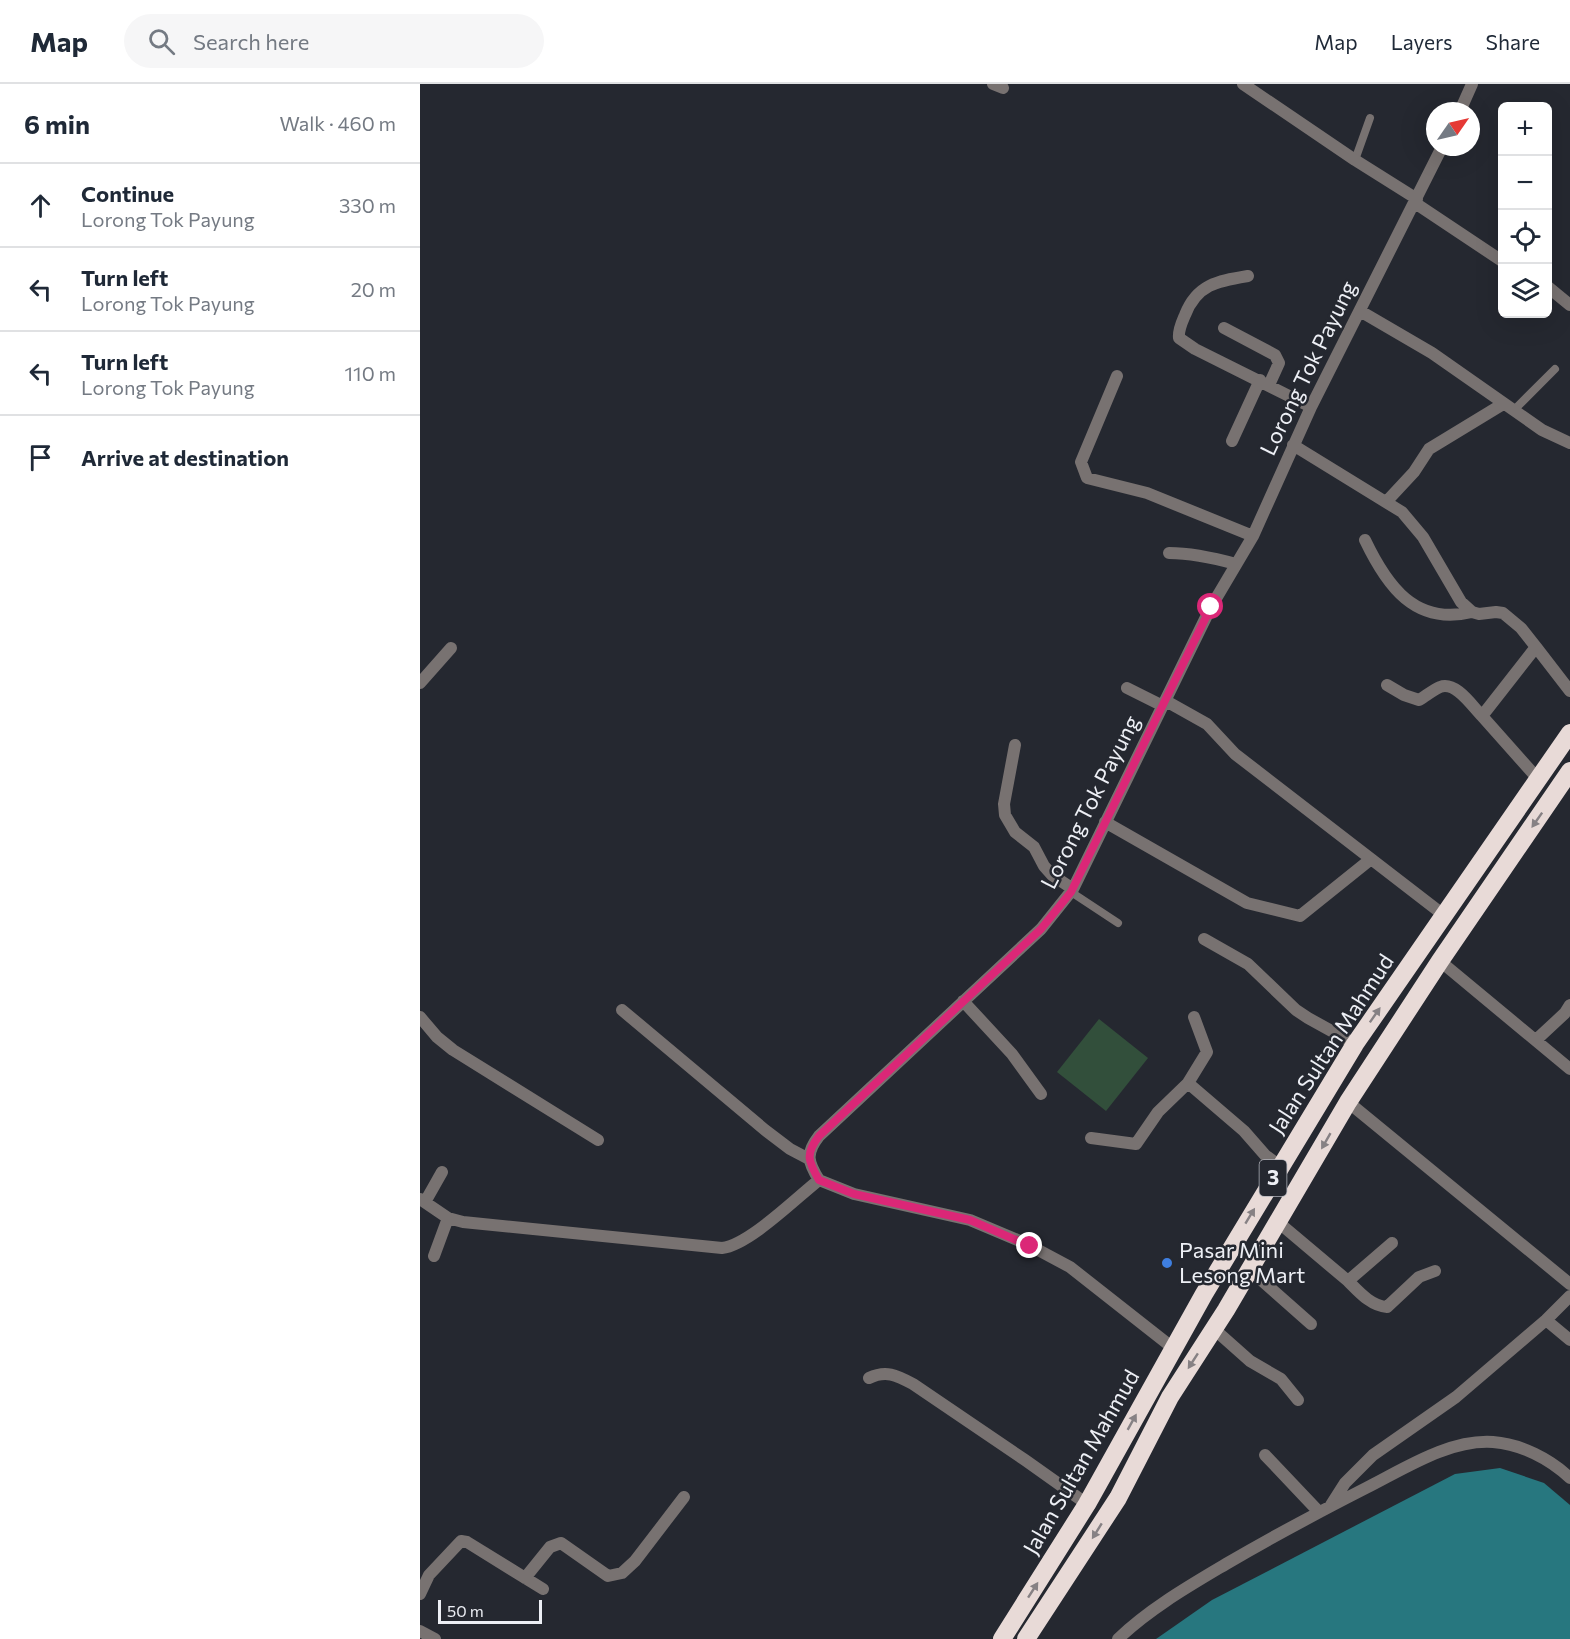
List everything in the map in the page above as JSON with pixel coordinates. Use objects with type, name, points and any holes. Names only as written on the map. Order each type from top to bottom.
[{"type":"highway","name":"Jalan Sultan Mahmud","points":[[1002,1639],[1087,1504],[1204,1294],[1355,1044],[1570,733]]},
{"type":"highway","name":"Jalan Sultan Mahmud","points":[[1026,1639],[1118,1498],[1170,1397],[1226,1310],[1348,1102],[1440,961],[1570,771]]},
{"type":"highway","points":[[1204,1294],[1226,1310]]},
{"type":"street","points":[[1244,84],[1498,258]]},
{"type":"street","points":[[1464,102],[1472,84]]},
{"type":"street","name":"Lorong Tok Payung","points":[[809,1159],[811,1147],[819,1136],[1041,929],[1072,890],[1211,607],[1253,536],[1311,407],[1438,156]]},
{"type":"street","points":[[1248,276],[1212,284],[1201,290],[1190,302],[1179,338],[1195,349],[1311,407]]},
{"type":"street","points":[[1552,290],[1570,305]]},
{"type":"street","points":[[1360,311],[1432,353],[1542,430],[1570,443]]},
{"type":"street","points":[[1224,328],[1275,355],[1279,363],[1264,383],[1232,441]]},
{"type":"street","points":[[1117,376],[1080,462],[1087,478],[1147,493],[1253,536]]},
{"type":"street","points":[[1387,501],[1414,472],[1429,449],[1508,408]]},
{"type":"street","points":[[1293,445],[1402,512],[1423,537],[1461,602],[1472,612]]},
{"type":"street","points":[[1365,540],[1382,573],[1408,602],[1444,616],[1472,612],[1503,613],[1521,628],[1570,691]]},
{"type":"street","points":[[1169,553],[1214,558],[1236,564]]},
{"type":"street","points":[[1482,716],[1536,647]]},
{"type":"street","points":[[420,683],[451,648]]},
{"type":"street","points":[[1387,685],[1404,695],[1419,700],[1441,687],[1448,686],[1459,692],[1538,779]]},
{"type":"street","points":[[1127,688],[1208,724],[1234,754],[1445,916]]},
{"type":"street","points":[[1015,745],[1004,804],[1005,815],[1015,832],[1034,847],[1044,866],[1052,875],[1072,890]]},
{"type":"street","points":[[1105,822],[1247,903],[1300,916],[1371,859]]},
{"type":"street","points":[[1204,939],[1248,964],[1302,1014],[1355,1044]]},
{"type":"street","points":[[1440,961],[1570,1069]]},
{"type":"street","points":[[963,1001],[1012,1054],[1041,1094]]},
{"type":"street","points":[[1536,1041],[1565,1013],[1570,1005]]},
{"type":"street","points":[[622,1010],[765,1130],[790,1149],[809,1159],[819,1180],[854,1194],[970,1220],[1027,1244],[1070,1267],[1173,1348]]},
{"type":"street","points":[[420,1017],[437,1037],[453,1050],[598,1140]]},
{"type":"street","points":[[1091,1138],[1136,1143],[1158,1112],[1188,1083],[1207,1052],[1194,1017]]},
{"type":"street","points":[[1188,1083],[1244,1131],[1265,1155],[1280,1166]]},
{"type":"street","points":[[1348,1102],[1570,1284]]},
{"type":"street","points":[[442,1172],[422,1201],[448,1218],[479,1224],[729,1247],[744,1240],[819,1180]]},
{"type":"street","points":[[435,1256],[448,1218]]},
{"type":"street","points":[[1278,1222],[1365,1298],[1382,1307],[1387,1307],[1419,1277],[1435,1271]]},
{"type":"street","points":[[1348,1281],[1392,1243]]},
{"type":"street","points":[[1250,1270],[1311,1324]]},
{"type":"street","points":[[1331,1505],[1345,1483],[1373,1455],[1456,1397],[1546,1320],[1570,1296]]},
{"type":"street","points":[[1546,1320],[1570,1340]]},
{"type":"street","points":[[1214,1329],[1250,1361],[1281,1379],[1298,1400]]},
{"type":"street","points":[[869,1378],[880,1373],[893,1374],[913,1383],[1087,1504]]},
{"type":"street","points":[[1118,1639],[1170,1598],[1200,1580],[1331,1505],[1443,1451],[1476,1443],[1493,1442],[1526,1450],[1570,1478]]},
{"type":"street","points":[[1264,1455],[1319,1512]]},
{"type":"street","points":[[525,1578],[550,1547],[561,1543],[608,1576],[622,1573],[635,1561],[684,1497]]},
{"type":"street","points":[[420,1594],[429,1575],[461,1541],[467,1542],[543,1589]]},
{"type":"street","points":[[420,1631],[435,1639]]},
{"type":"lane","points":[[1355,160],[1370,118]]},
{"type":"lane","points":[[1508,408],[1555,369]]},
{"type":"lane","points":[[1072,890],[1118,923]]},
{"type":"green space","points":[[1099,1019],[1148,1058],[1106,1111],[1057,1072]]},
{"type":"water","points":[[1500,1468],[1544,1483],[1570,1505],[1570,1639],[1156,1639],[1212,1600],[1455,1474]]},
{"type":"place","name":"Pasar Mini Lesong Mart","points":[[1167,1263]]},
{"type":"route","points":[[1030,1246],[970,1220],[854,1194],[819,1180],[809,1159],[811,1147],[819,1136],[1041,929],[1071,892],[1211,607]]}]
